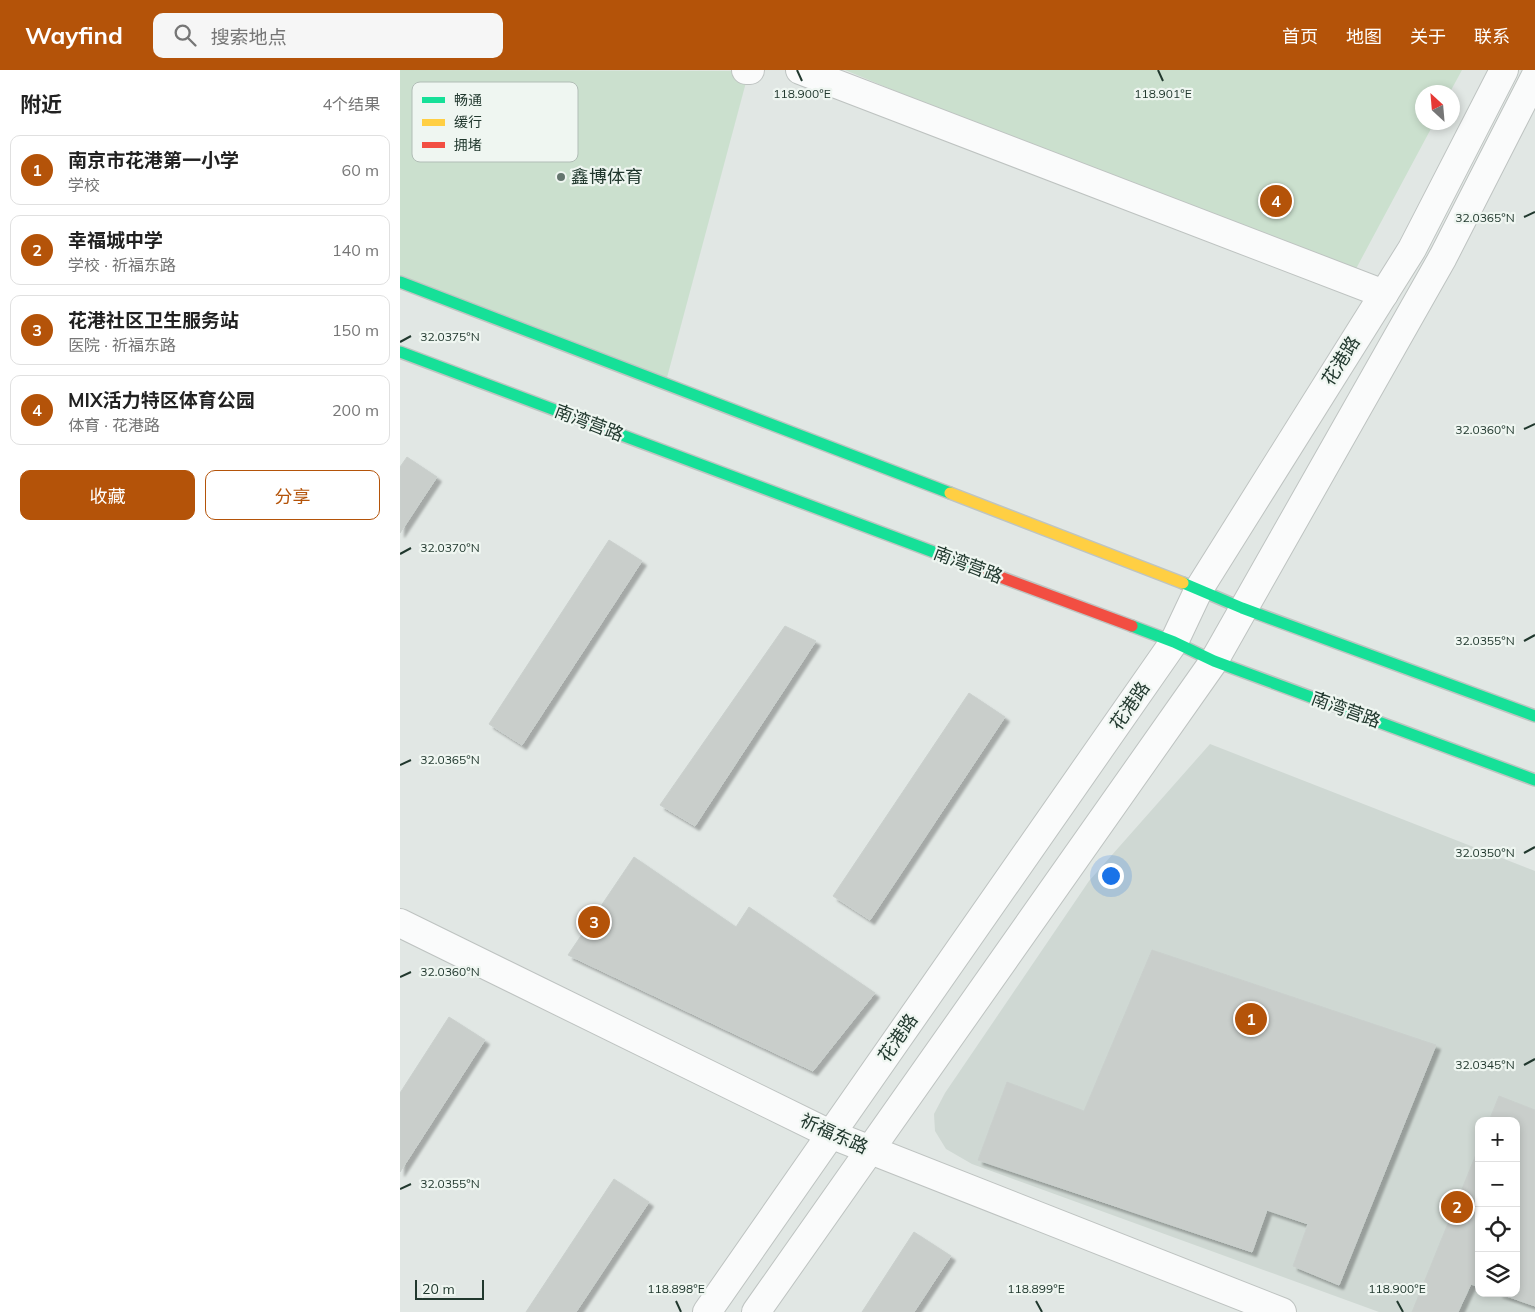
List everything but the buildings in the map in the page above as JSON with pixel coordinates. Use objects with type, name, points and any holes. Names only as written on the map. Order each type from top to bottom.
[{"type":"main road","points":[[400,282],[1199,589],[1242,608],[1535,716]]},
{"type":"main road","name":"南湾营路","points":[[400,352],[1174,642],[1214,661],[1535,780]]},
{"type":"street","points":[[800,70],[1384,294]]},
{"type":"street","name":"花港路","points":[[707,1312],[1174,642],[1199,589],[1412,250],[1504,70]]},
{"type":"street","name":"花港路","points":[[756,1312],[1214,661],[1242,608],[1443,257],[1535,77]]},
{"type":"street","name":"祈福东路","points":[[400,923],[830,1134],[1282,1312]]},
{"type":"shaded area","points":[[1210,744],[1535,871],[1535,1312],[1379,1312],[972,1164],[946,1149],[935,1131],[934,1114],[945,1093],[1089,881]]},
{"type":"green space","name":"鑫博体育","points":[[400,70],[749,71],[665,385],[400,282]]},
{"type":"green space","points":[[845,70],[1462,70],[1454,85],[1415,85],[1415,130],[1430,130],[1350,280]]},
{"type":"traffic: fast","points":[[400,282],[950,493]]},
{"type":"traffic: fast","points":[[400,352],[979,569]]},
{"type":"traffic: fast","points":[[1183,583],[1242,608],[1535,716]]},
{"type":"traffic: fast","points":[[1132,626],[1174,642],[1214,661],[1535,780]]},
{"type":"traffic: slow","points":[[950,493],[1183,583]]},
{"type":"traffic: jam","points":[[979,569],[1132,626]]},
{"type":"place","name":"鑫博体育","points":[[561,177]]},
{"type":"place","name":"MIX活力特区体育公园","points":[[1276,201]]},
{"type":"place","name":"花港社区卫生服务站","points":[[594,922]]},
{"type":"place","name":"南京市花港第一小学","points":[[1251,1019]]},
{"type":"place","name":"幸福城中学","points":[[1457,1207]]}]
